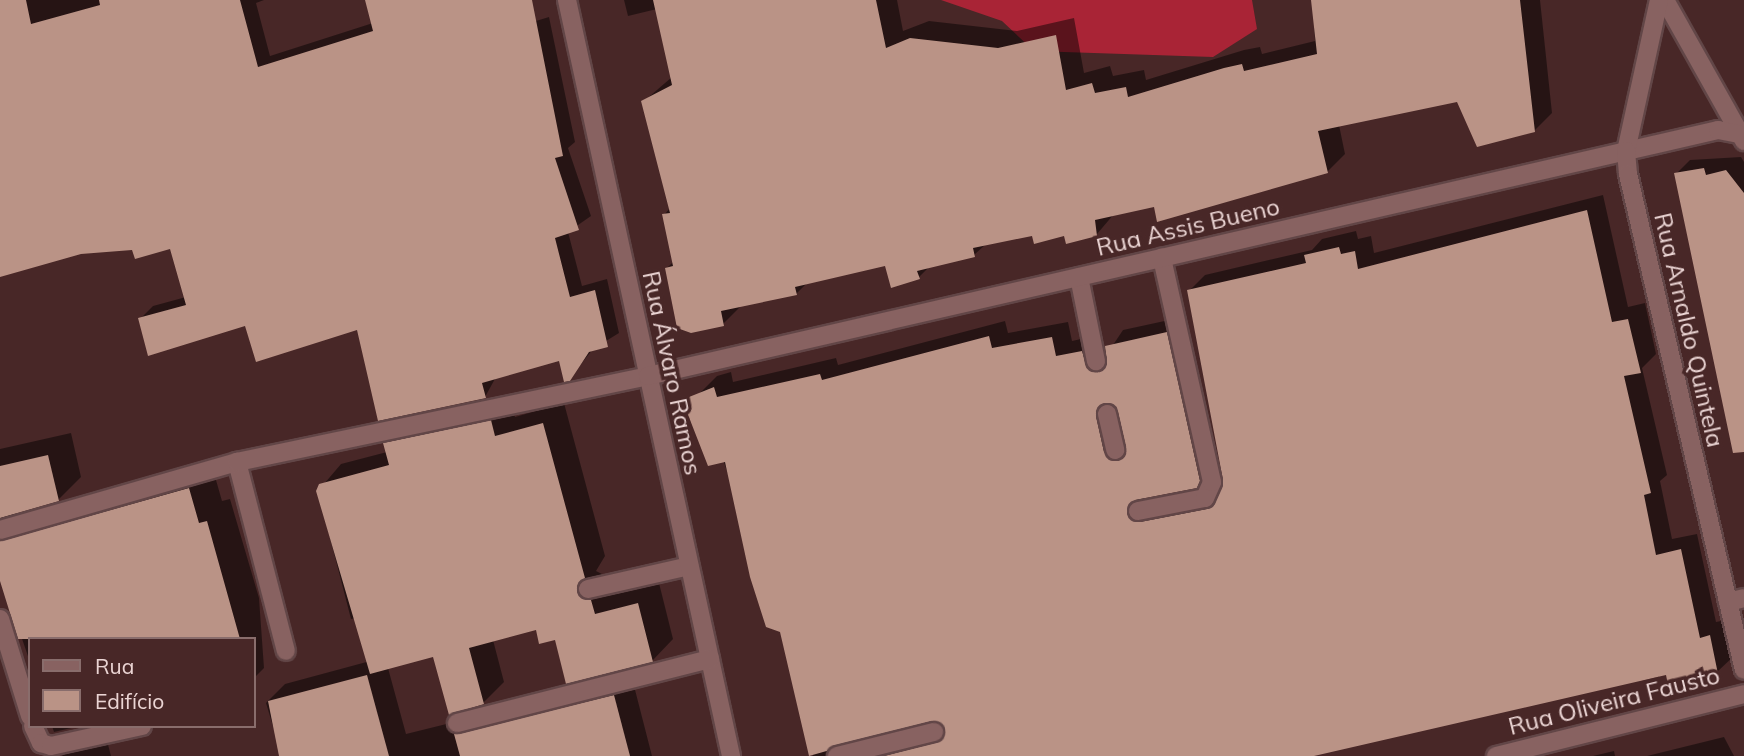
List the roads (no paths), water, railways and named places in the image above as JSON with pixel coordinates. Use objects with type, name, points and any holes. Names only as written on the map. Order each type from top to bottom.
[{"type":"street","name":"Rua Álvaro Ramos","points":[[567,0],[730,756]]},
{"type":"street","name":"Rua Arnaldo Quintela","points":[[1659,0],[1626,151],[1736,600],[1744,670]]},
{"type":"street","points":[[1665,0],[1741,137]]},
{"type":"street","name":"Rua Assis Bueno","points":[[0,530],[237,462],[648,376],[1717,131],[1741,137]]},
{"type":"street","points":[[1138,511],[1205,498],[1212,482],[1162,257]]},
{"type":"street","points":[[1079,277],[1096,361]]},
{"type":"street","points":[[1107,414],[1115,450]]},
{"type":"street","points":[[237,462],[286,651]]},
{"type":"street","points":[[588,589],[689,566]]},
{"type":"street","points":[[0,619],[28,710]]},
{"type":"street","points":[[457,723],[710,659]]},
{"type":"street","name":"Rua Oliveira Fausto","points":[[1496,756],[1744,694]]},
{"type":"street","points":[[34,728],[41,743],[51,746],[133,728]]},
{"type":"street","points":[[837,756],[934,732]]}]
